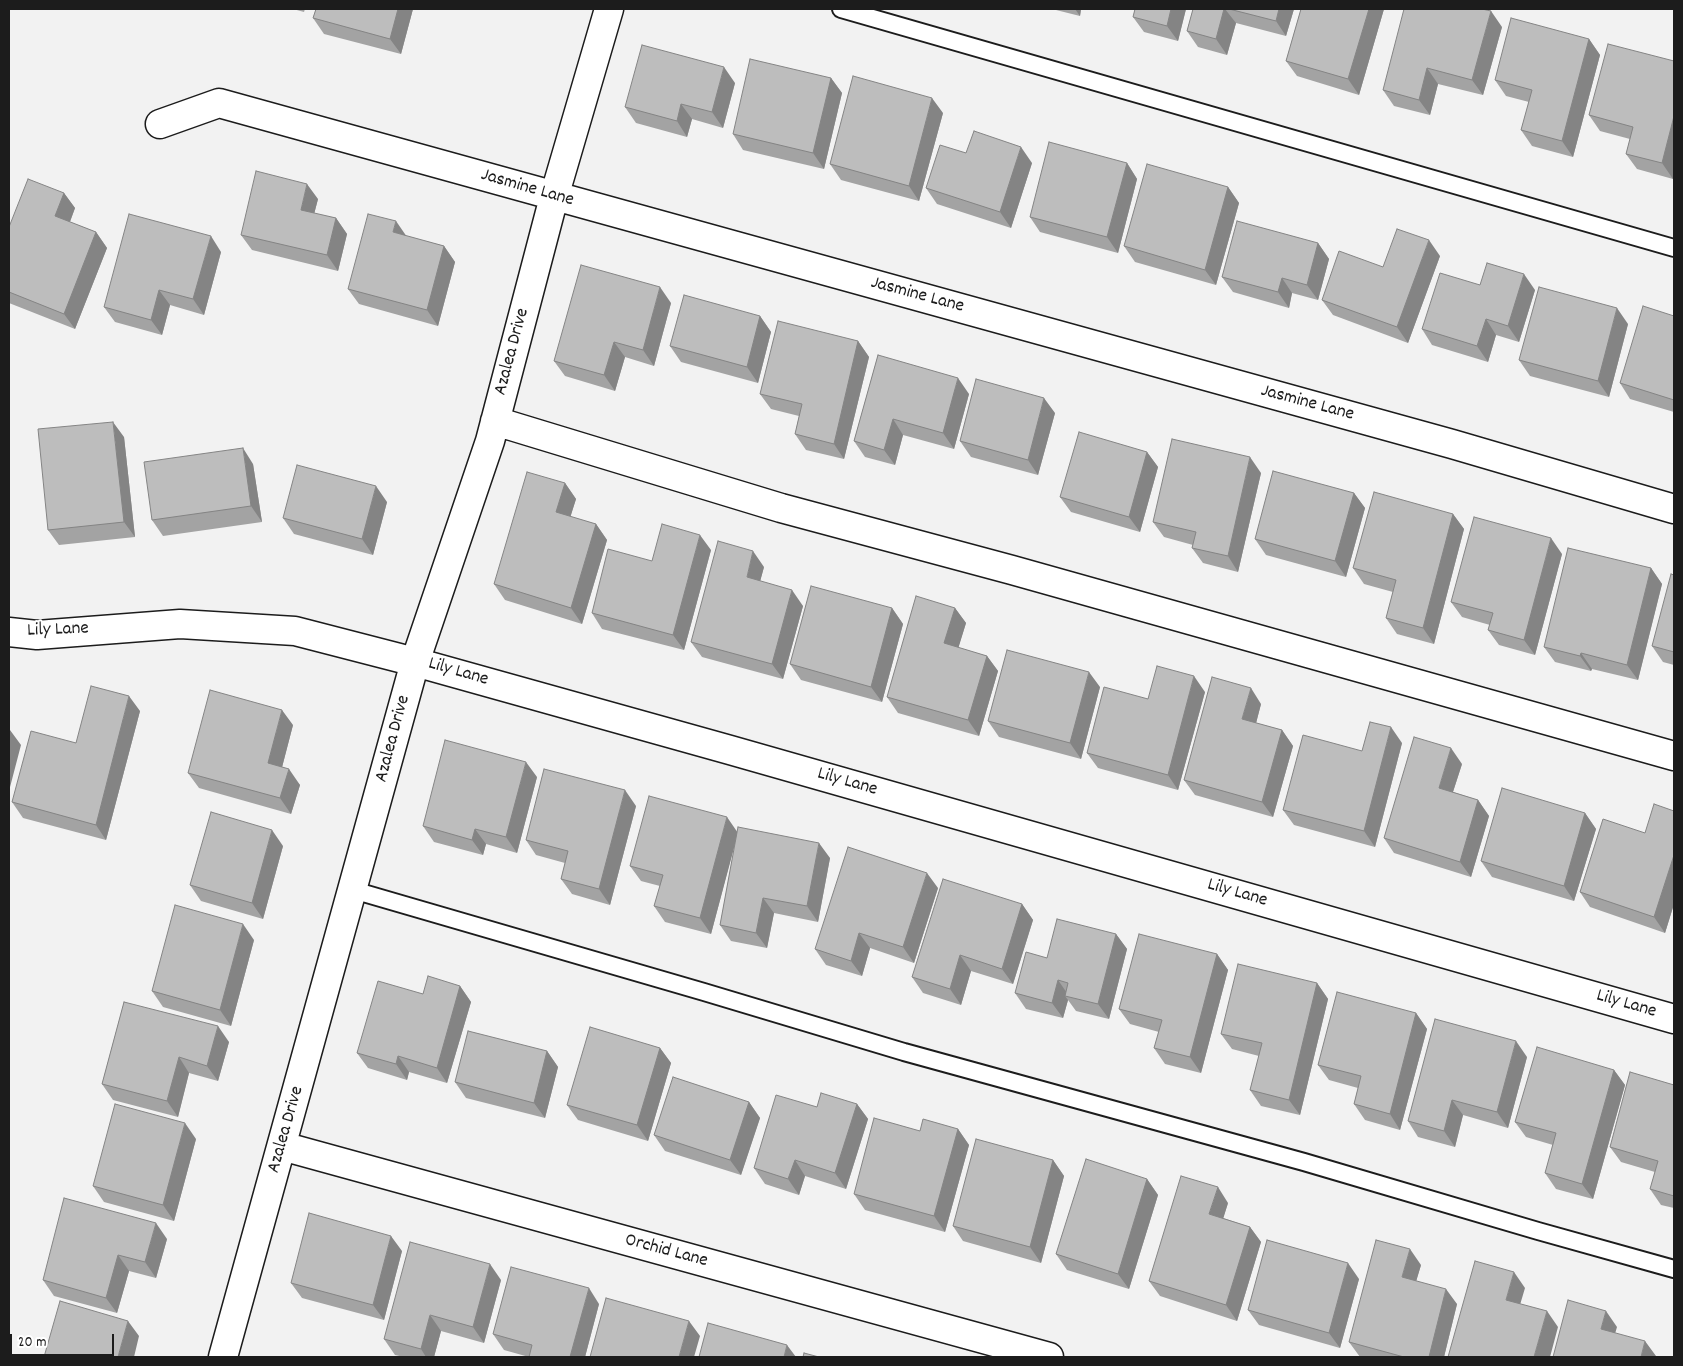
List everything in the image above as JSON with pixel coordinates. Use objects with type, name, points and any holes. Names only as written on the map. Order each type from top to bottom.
[{"type":"street","name":"Azalea Drive","points":[[223,1357],[415,662],[490,441],[554,196],[609,9]]},
{"type":"street","name":"Jasmine Lane","points":[[160,124],[220,103],[1452,444],[1674,509]]},
{"type":"street","points":[[495,421],[781,508],[1012,570],[1674,756]]},
{"type":"street","name":"Lily Lane","points":[[9,632],[37,634],[180,624],[295,631],[415,662],[740,752],[1674,1019]]},
{"type":"street","name":"Orchid Lane","points":[[282,1146],[1049,1357]]},
{"type":"lane","points":[[840,9],[1674,248]]},
{"type":"lane","points":[[352,890],[914,1054],[1304,1162],[1674,1269]]},
{"type":"building","points":[[316,9],[398,9],[390,39],[313,18]]},
{"type":"building","points":[[1135,9],[1171,9],[1167,26],[1133,17]]},
{"type":"building","points":[[1193,9],[1224,9],[1216,39],[1187,31]]},
{"type":"building","points":[[1229,9],[1279,9],[1276,21]]},
{"type":"building","points":[[1301,9],[1369,9],[1348,79],[1286,61]]},
{"type":"building","points":[[1404,9],[1482,9],[1491,11],[1472,80],[1427,68],[1419,100],[1383,90]]},
{"type":"building","points":[[1511,18],[1589,39],[1562,141],[1521,130],[1532,90],[1495,80]]},
{"type":"building","points":[[1608,44],[1674,61],[1674,116],[1662,163],[1626,154],[1633,127],[1589,115]]},
{"type":"building","points":[[642,45],[724,67],[712,112],[681,104],[677,121],[625,107]]},
{"type":"building","points":[[750,59],[831,78],[813,153],[733,134]]},
{"type":"building","points":[[853,76],[932,98],[909,186],[830,164]]},
{"type":"building","points":[[974,131],[1021,147],[1000,212],[926,188],[940,145],[966,153]]},
{"type":"building","points":[[1049,142],[1127,163],[1107,237],[1030,217]]},
{"type":"building","points":[[1147,164],[1228,187],[1205,270],[1124,246]]},
{"type":"building","points":[[256,171],[307,184],[301,210],[336,218],[327,255],[241,235]]},
{"type":"building","points":[[28,179],[64,193],[55,216],[96,232],[64,314],[9,292],[9,227]]},
{"type":"building","points":[[129,214],[211,236],[193,299],[159,290],[151,320],[104,307]]},
{"type":"building","points":[[368,214],[396,221],[393,232],[444,246],[427,310],[348,289]]},
{"type":"building","points":[[1237,221],[1318,243],[1307,285],[1282,278],[1278,292],[1222,277]]},
{"type":"building","points":[[1397,229],[1429,240],[1397,327],[1322,300],[1339,251],[1383,267]]},
{"type":"building","points":[[1487,263],[1524,274],[1508,326],[1486,319],[1477,346],[1422,329],[1440,273],[1480,285]]},
{"type":"building","points":[[581,265],[660,287],[643,350],[614,342],[604,375],[554,361]]},
{"type":"building","points":[[1539,287],[1617,308],[1598,381],[1519,360]]},
{"type":"building","points":[[684,295],[760,316],[747,367],[670,346]]},
{"type":"building","points":[[1643,306],[1674,316],[1674,400],[1620,383]]},
{"type":"building","points":[[778,321],[858,341],[834,444],[795,434],[802,404],[760,394]]},
{"type":"building","points":[[878,355],[958,378],[943,433],[893,419],[884,450],[854,441]]},
{"type":"building","points":[[976,379],[1044,398],[1028,460],[960,441]]},
{"type":"building","points":[[113,422],[124,522],[48,530],[38,429]]},
{"type":"building","points":[[1079,432],[1147,452],[1129,517],[1060,497]]},
{"type":"building","points":[[1172,439],[1250,457],[1228,556],[1192,548],[1196,532],[1153,522]]},
{"type":"building","points":[[243,448],[251,506],[152,520],[144,462]]},
{"type":"building","points":[[297,465],[376,486],[362,539],[283,518]]},
{"type":"building","points":[[1273,471],[1354,493],[1335,561],[1255,539]]},
{"type":"building","points":[[527,472],[565,483],[556,512],[596,524],[571,608],[494,584]]},
{"type":"building","points":[[1374,492],[1453,514],[1423,628],[1386,618],[1396,580],[1353,568]]},
{"type":"building","points":[[1474,517],[1551,538],[1524,640],[1488,630],[1493,613],[1451,602]]},
{"type":"building","points":[[662,524],[700,535],[673,635],[592,613],[608,549],[652,561]]},
{"type":"building","points":[[718,541],[753,551],[747,577],[792,590],[772,664],[691,642]]},
{"type":"building","points":[[1568,548],[1651,568],[1627,665],[1581,653],[1580,656],[1544,647]]},
{"type":"building","points":[[1671,574],[1674,575],[1674,652],[1652,646]]},
{"type":"building","points":[[811,586],[892,608],[871,687],[790,664]]},
{"type":"building","points":[[916,596],[955,608],[944,643],[987,656],[968,720],[887,697]]},
{"type":"building","points":[[1007,650],[1089,672],[1070,743],[988,721]]},
{"type":"building","points":[[1157,666],[1194,676],[1168,775],[1087,753],[1104,687],[1148,699]]},
{"type":"building","points":[[1212,677],[1251,688],[1242,719],[1282,730],[1262,802],[1184,780]]},
{"type":"building","points":[[91,686],[129,696],[96,825],[12,802],[31,731],[76,743]]},
{"type":"building","points":[[210,690],[282,710],[268,763],[289,769],[280,798],[188,773]]},
{"type":"building","points":[[1370,722],[1391,727],[1364,831],[1283,810],[1303,735],[1362,751]]},
{"type":"building","points":[[1414,737],[1451,748],[1439,788],[1478,800],[1460,862],[1384,838]]},
{"type":"building","points":[[445,740],[526,762],[506,837],[475,829],[472,840],[423,826]]},
{"type":"building","points":[[544,769],[625,790],[599,889],[561,879],[568,851],[526,840]]},
{"type":"building","points":[[1502,788],[1585,813],[1564,886],[1481,861]]},
{"type":"building","points":[[649,796],[727,817],[700,918],[654,906],[663,875],[630,866]]},
{"type":"building","points":[[1654,804],[1674,811],[1674,855],[1654,917],[1580,892],[1603,819],[1645,833]]},
{"type":"building","points":[[211,812],[272,830],[252,903],[190,885]]},
{"type":"building","points":[[738,827],[819,843],[807,906],[763,898],[756,933],[720,925]]},
{"type":"building","points":[[848,847],[927,873],[903,947],[859,933],[851,961],[815,949]]},
{"type":"building","points":[[943,879],[1022,904],[1002,969],[960,955],[950,989],[912,977]]},
{"type":"building","points":[[175,905],[243,924],[220,1010],[152,991]]},
{"type":"building","points":[[1057,919],[1116,934],[1098,1004],[1065,996],[1068,983],[1058,980],[1052,1003],[1015,993],[1026,952],[1047,958]]},
{"type":"building","points":[[1139,934],[1217,954],[1190,1057],[1154,1048],[1162,1020],[1119,1009]]},
{"type":"building","points":[[1238,964],[1317,983],[1289,1100],[1250,1090],[1262,1043],[1221,1034]]},
{"type":"building","points":[[428,976],[460,986],[437,1068],[398,1056],[396,1064],[357,1053],[378,981],[423,994]]},
{"type":"building","points":[[1337,992],[1416,1013],[1390,1114],[1354,1104],[1361,1076],[1318,1065]]},
{"type":"building","points":[[124,1002],[218,1026],[207,1066],[179,1057],[167,1101],[102,1084]]},
{"type":"building","points":[[1435,1019],[1516,1041],[1497,1112],[1452,1100],[1444,1131],[1408,1121]]},
{"type":"building","points":[[590,1027],[660,1048],[637,1125],[567,1105]]},
{"type":"building","points":[[468,1031],[547,1051],[534,1103],[455,1082]]},
{"type":"building","points":[[1537,1047],[1614,1070],[1582,1184],[1545,1173],[1556,1133],[1515,1122]]},
{"type":"building","points":[[1630,1072],[1674,1085],[1674,1196],[1650,1189],[1658,1161],[1610,1147]]},
{"type":"building","points":[[673,1077],[749,1102],[730,1160],[654,1135]]},
{"type":"building","points":[[821,1093],[857,1104],[835,1173],[795,1160],[788,1179],[754,1168],[776,1095],[817,1107]]},
{"type":"building","points":[[115,1104],[185,1123],[163,1205],[93,1186]]},
{"type":"building","points":[[874,1118],[920,1131],[923,1119],[958,1129],[934,1216],[854,1194]]},
{"type":"building","points":[[976,1139],[1053,1160],[1030,1247],[953,1226]]},
{"type":"building","points":[[1086,1159],[1147,1179],[1118,1274],[1056,1254]]},
{"type":"building","points":[[1181,1176],[1218,1187],[1209,1214],[1250,1227],[1226,1305],[1149,1281]]},
{"type":"building","points":[[64,1198],[156,1223],[145,1262],[118,1255],[106,1298],[43,1280]]},
{"type":"building","points":[[309,1213],[391,1236],[373,1305],[291,1283]]},
{"type":"building","points":[[1267,1240],[1348,1263],[1329,1333],[1248,1310]]},
{"type":"building","points":[[1376,1240],[1410,1249],[1402,1277],[1446,1289],[1429,1357],[1404,1357],[1349,1342]]},
{"type":"building","points":[[410,1242],[490,1264],[473,1327],[430,1315],[421,1349],[384,1339]]},
{"type":"building","points":[[1475,1261],[1514,1272],[1506,1300],[1547,1311],[1534,1357],[1448,1357]]},
{"type":"building","points":[[511,1267],[589,1288],[570,1357],[529,1357],[532,1345],[493,1334]]},
{"type":"building","points":[[606,1298],[689,1321],[679,1357],[590,1357]]},
{"type":"building","points":[[1568,1300],[1606,1311],[1601,1329],[1645,1341],[1641,1357],[1553,1357]]},
{"type":"building","points":[[60,1301],[128,1321],[118,1357],[44,1357]]},
{"type":"building","points":[[708,1323],[787,1345],[784,1357],[699,1357]]},
{"type":"building","points":[[804,1353],[819,1357],[803,1357]]}]
